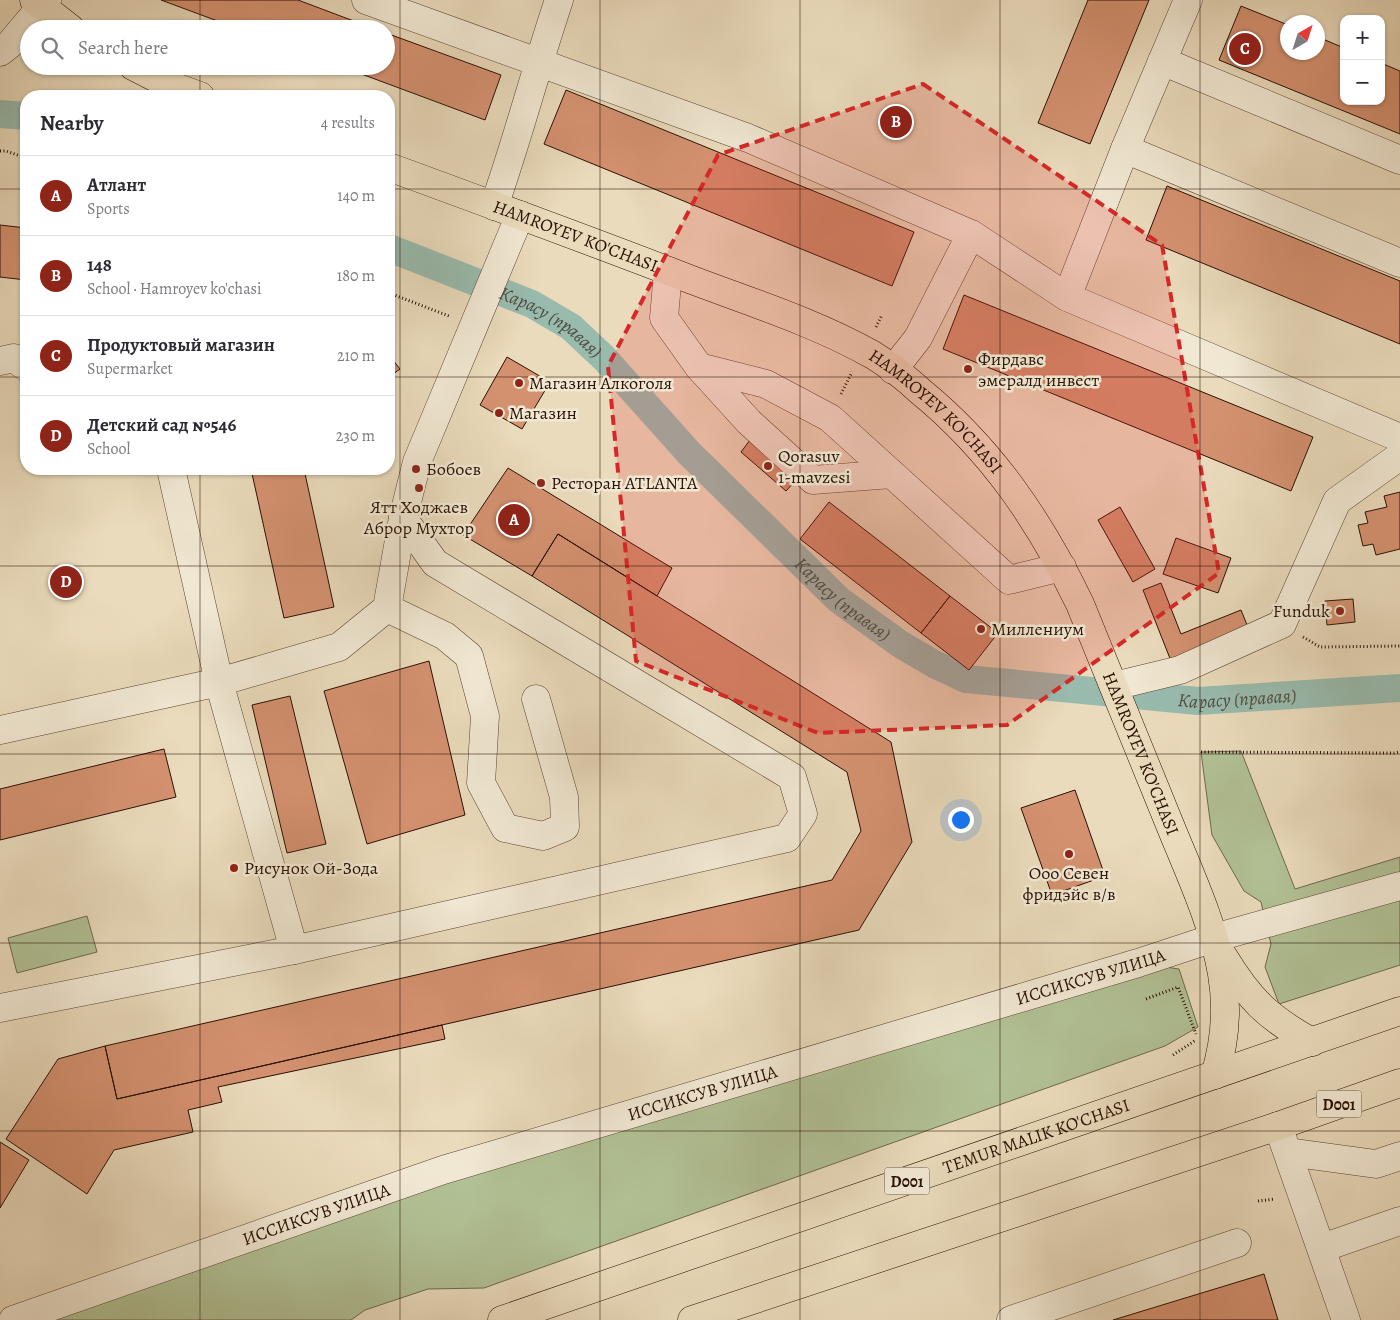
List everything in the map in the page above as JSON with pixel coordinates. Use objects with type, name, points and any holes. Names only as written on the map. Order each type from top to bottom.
[{"type":"main road","points":[[41,2],[61,20]]},
{"type":"main road","points":[[151,75],[184,90]]},
{"type":"main road","name":"HAMROYEV KO'CHASI","points":[[395,169],[836,336],[873,356],[936,404],[994,463],[1037,524],[1062,566],[1114,686],[1214,938],[1232,971],[1267,1014],[1312,1042]]},
{"type":"main road","name":"HAMROYEV KO'CHASI","points":[[1214,938],[1222,974],[1225,1009],[1224,1044],[1215,1075]]},
{"type":"main road","name":"TEMUR MALIK KO'CHASI","points":[[502,1320],[1400,1011]]},
{"type":"main road","name":"D001","points":[[692,1320],[1278,1126],[1400,1083]]},
{"type":"street","points":[[366,0],[748,138],[971,234],[1067,297],[1400,438]]},
{"type":"street","points":[[494,206],[510,160],[538,61],[559,0]]},
{"type":"street","points":[[1067,297],[1125,149],[1188,0]]},
{"type":"street","points":[[28,20],[41,2]]},
{"type":"street","points":[[0,52],[9,45],[20,30]]},
{"type":"street","points":[[1162,61],[1400,160]]},
{"type":"street","points":[[1125,149],[1400,263]]},
{"type":"street","points":[[0,730],[218,682],[339,647],[387,608],[402,518],[418,462],[520,215]]},
{"type":"street","points":[[893,370],[918,338],[971,234]]},
{"type":"street","points":[[668,271],[664,318],[699,367],[749,422],[813,480],[892,474]]},
{"type":"street","points":[[0,361],[14,358],[20,362]]},
{"type":"street","points":[[699,367],[766,384],[830,418],[1009,580],[1062,566]]},
{"type":"street","points":[[1114,686],[1180,670],[1282,624],[1337,501],[1400,456]]},
{"type":"street","points":[[171,475],[218,682],[294,950]]},
{"type":"street","points":[[0,1008],[294,950],[787,838],[803,814],[792,777],[435,563],[402,518]]},
{"type":"street","points":[[387,608],[444,636],[469,656],[485,716],[481,782],[505,828],[543,836],[564,827],[564,797],[536,699]]},
{"type":"street","name":"ИССИКСУВ УЛИЦА","points":[[13,1320],[443,1170],[1138,963],[1214,938],[1400,886]]},
{"type":"street","points":[[1278,1126],[1346,1320]]},
{"type":"street","points":[[1288,1152],[1376,1164],[1400,1156]]},
{"type":"street","points":[[1322,1248],[1400,1221]]},
{"type":"street","points":[[1011,1320],[1237,1243]]},
{"type":"path","points":[[0,151],[20,156]]},
{"type":"path","points":[[395,295],[478,316]]},
{"type":"path","points":[[1282,624],[1320,647],[1400,646]]},
{"type":"path","points":[[1201,752],[1400,752]]},
{"type":"path","points":[[1146,998],[1178,987],[1197,1038],[1173,1055]]},
{"type":"highlighted area","points":[[923,84],[1162,245],[1219,573],[1007,725],[818,733],[636,661],[608,366],[718,155]]},
{"type":"green space","points":[[1241,751],[1295,889],[1400,857],[1400,965],[1279,1004],[1265,967],[1271,944],[1261,902],[1244,891],[1212,835],[1201,752]]},
{"type":"green space","points":[[87,916],[97,952],[17,973],[8,938]]},
{"type":"green space","points":[[1138,963],[1179,969],[1198,1027],[1165,1046],[484,1288],[428,1289],[365,1310],[351,1320],[13,1320]]},
{"type":"building","points":[[161,0],[298,0],[351,20],[215,20]]},
{"type":"building","points":[[1088,0],[1149,0],[1090,144],[1038,123]]},
{"type":"building","points":[[1241,6],[1280,22],[1280,60],[1325,60],[1325,40],[1340,46],[1340,105],[1385,105],[1385,65],[1400,71],[1400,134],[1219,60]]},
{"type":"building","points":[[395,36],[501,75],[485,120],[364,75],[395,75]]},
{"type":"building","points":[[566,90],[914,232],[892,286],[544,144]]},
{"type":"building","points":[[1167,186],[1400,281],[1400,344],[1146,240]]},
{"type":"building","points":[[0,225],[20,227],[20,279],[0,277]]},
{"type":"building","points":[[964,295],[1313,437],[1291,491],[943,349]]},
{"type":"building","points":[[507,357],[550,382],[522,429],[480,405]]},
{"type":"building","points":[[395,363],[400,369],[395,373]]},
{"type":"building","name":"Qorasuv 1-mavzesi","points":[[750,440],[796,480],[786,491],[741,452]]},
{"type":"building","points":[[508,468],[672,568],[657,596],[558,534],[532,576],[463,535]]},
{"type":"building","points":[[252,475],[305,475],[334,607],[284,618]]},
{"type":"building","points":[[1400,492],[1400,549],[1376,555],[1373,544],[1363,546],[1358,525],[1368,523],[1365,512],[1387,507],[1384,496]]},
{"type":"building","points":[[829,502],[950,596],[921,633],[800,539]]},
{"type":"building","points":[[1120,507],[1155,569],[1133,582],[1098,520]]},
{"type":"building","points":[[558,534],[891,742],[912,842],[859,930],[117,1099],[105,1046],[832,880],[861,831],[847,772],[532,576]]},
{"type":"building","points":[[1176,538],[1231,558],[1218,593],[1163,574]]},
{"type":"building","points":[[1161,583],[1181,634],[1241,610],[1249,630],[1171,661],[1143,590]]},
{"type":"building","points":[[950,596],[998,633],[969,670],[921,633]]},
{"type":"building","points":[[1353,599],[1355,622],[1327,625],[1325,601]]},
{"type":"building","points":[[429,661],[465,815],[367,844],[324,691]]},
{"type":"building","points":[[290,696],[326,844],[287,853],[252,705]]},
{"type":"building","points":[[164,749],[176,797],[0,840],[0,789]]},
{"type":"building","points":[[1075,790],[1105,876],[1052,895],[1021,808]]},
{"type":"building","points":[[442,1025],[445,1039],[218,1087],[222,1102],[188,1110],[193,1132],[114,1150],[87,1194],[6,1139],[58,1059],[105,1046],[117,1099]]},
{"type":"building","points":[[0,1142],[29,1160],[0,1208]]},
{"type":"building","points":[[1264,1274],[1278,1320],[1113,1320]]},
{"type":"waterway","name":"Карасу (правая)","points":[[0,114],[20,116]]},
{"type":"waterway","name":"Карасу (правая)","points":[[395,250],[532,304],[571,327],[604,358],[689,453],[839,600],[900,644],[934,664],[966,679],[1198,701],[1400,688]]},
{"type":"place","name":"Продуктовый магазин","points":[[1245,49]]},
{"type":"place","name":"148","points":[[896,122]]},
{"type":"place","name":"Фирдавс эмералд инвест","points":[[968,369]]},
{"type":"place","name":"Магазин Алкоголя","points":[[519,383]]},
{"type":"place","name":"Магазин","points":[[499,413]]},
{"type":"place","name":"Qorasuv 1-mavzesi","points":[[768,466]]},
{"type":"place","name":"Бобоев","points":[[416,469]]},
{"type":"place","name":"Ресторан ATLANTA","points":[[541,483]]},
{"type":"place","name":"Ятт Ходжаев Аброр Мухтор","points":[[419,488]]},
{"type":"place","name":"Атлант","points":[[514,520]]},
{"type":"place","name":"Детский сад №546","points":[[66,582]]},
{"type":"place","name":"Funduk","points":[[1340,611]]},
{"type":"place","name":"Миллениум","points":[[981,629]]},
{"type":"place","name":"Ооо Севен фридэйс в/в","points":[[1069,854]]},
{"type":"place","name":"Рисунок Ой-Зода","points":[[234,868]]}]
